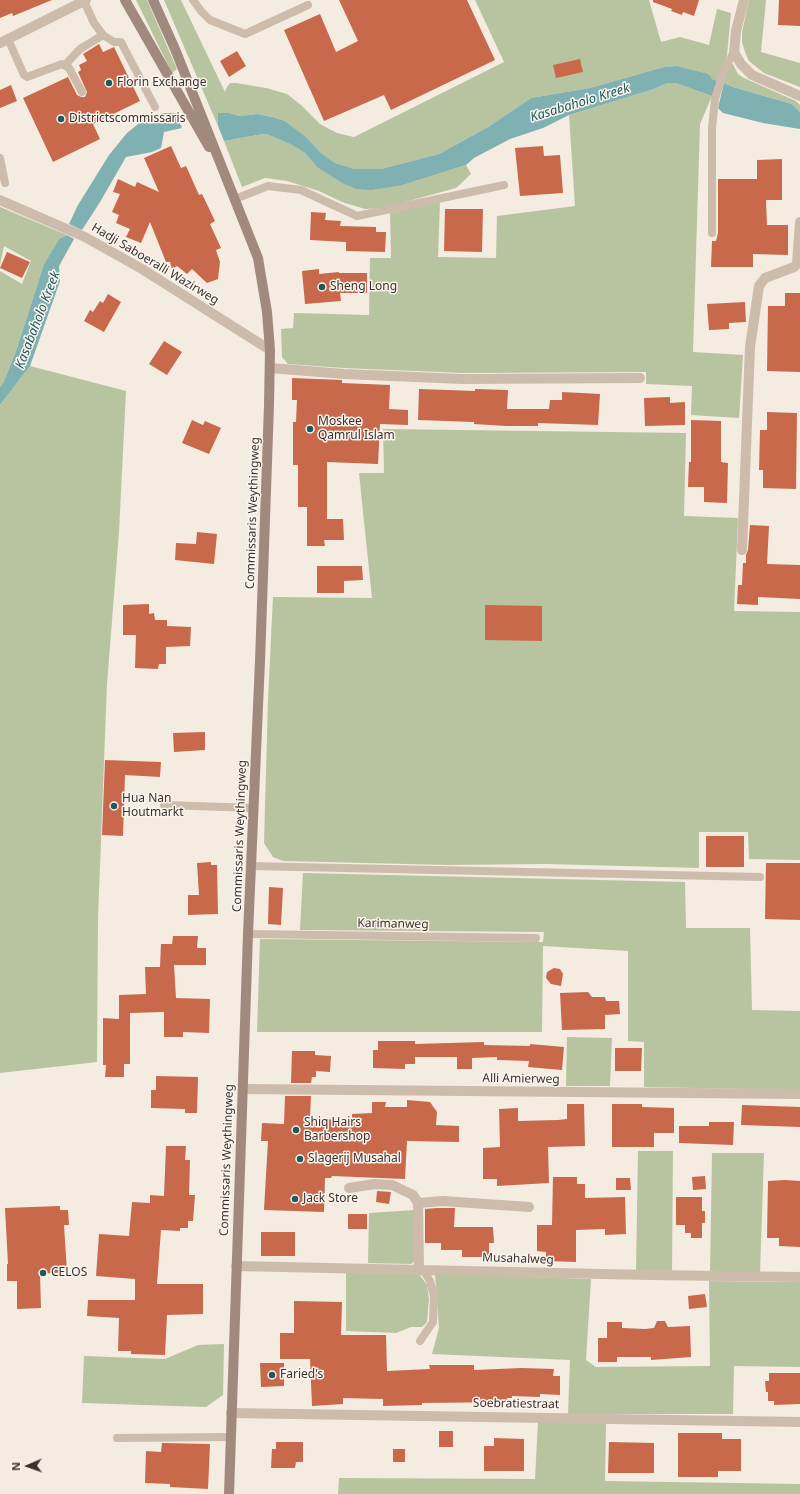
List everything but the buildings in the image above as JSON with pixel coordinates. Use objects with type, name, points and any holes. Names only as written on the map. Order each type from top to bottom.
[{"type":"main road","points":[[125,0],[230,186]]},
{"type":"main road","points":[[153,0],[175,49],[230,186]]},
{"type":"main road","name":"Commissaris Weythingweg","points":[[229,1494],[248,934],[261,654],[270,368],[267,312],[258,258],[230,186]]},
{"type":"street","points":[[744,0],[736,30],[734,52],[741,64],[752,75],[800,96]]},
{"type":"street","points":[[4,41],[85,1]]},
{"type":"street","name":"Hadji Saboeralli Wazirweg","points":[[0,200],[85,237],[142,269],[270,350]]},
{"type":"street","points":[[742,550],[750,346],[760,286],[761,282],[765,278],[794,267],[797,264],[800,222]]},
{"type":"street","points":[[270,368],[344,374],[463,379],[640,378]]},
{"type":"street","name":"Alli Amierweg","points":[[243,1089],[800,1094]]},
{"type":"street","points":[[349,1188],[375,1184],[392,1185],[413,1195],[418,1203],[419,1269]]},
{"type":"street","points":[[418,1203],[443,1201],[529,1207]]},
{"type":"street","name":"Musahalweg","points":[[236,1266],[800,1277]]},
{"type":"street","name":"Soebratiestraat","points":[[232,1413],[800,1422]]},
{"type":"lane","points":[[193,0],[210,20],[245,34],[308,5]]},
{"type":"lane","points":[[85,1],[94,23],[102,35],[114,42],[121,42],[154,107]]},
{"type":"lane","points":[[65,65],[80,49],[102,35]]},
{"type":"lane","points":[[4,41],[24,75],[28,77],[59,65],[65,65],[69,68],[82,92]]},
{"type":"lane","points":[[712,233],[712,128],[714,99],[724,70],[734,52]]},
{"type":"lane","points":[[0,158],[5,182]]},
{"type":"lane","points":[[235,199],[268,186],[294,189],[301,190],[357,216],[504,185]]},
{"type":"lane","points":[[164,805],[254,808]]},
{"type":"lane","points":[[251,866],[760,877]]},
{"type":"lane","name":"Karimanweg","points":[[248,934],[536,938]]},
{"type":"lane","points":[[419,1269],[430,1281],[434,1296],[433,1322],[420,1341]]},
{"type":"lane","points":[[117,1438],[231,1437]]},
{"type":"green space","points":[[136,0],[147,0],[177,69],[172,73]]},
{"type":"green space","points":[[164,0],[181,0],[225,92],[230,83],[236,83],[266,88],[287,94],[301,105],[320,124],[337,133],[354,137],[504,62],[475,0],[649,0],[661,42],[680,37],[709,45],[717,9],[731,13],[727,55],[717,81],[676,66],[664,67],[590,88],[531,98],[488,127],[439,154],[381,169],[355,169],[335,163],[321,153],[305,136],[285,121],[273,117],[257,114],[240,116],[229,113],[218,113],[218,126]]},
{"type":"green space","points":[[749,0],[766,0],[761,52],[800,63],[800,87],[764,73],[749,61],[742,42],[742,32]]},
{"type":"green space","points":[[730,63],[733,64],[738,74],[744,78],[796,101],[800,105],[800,112],[792,104],[724,83]]},
{"type":"green space","points":[[667,83],[676,83],[712,96],[700,124],[693,352],[743,355],[739,418],[691,415],[692,386],[646,384],[646,372],[463,373],[288,364],[282,357],[281,329],[293,328],[294,313],[369,315],[370,258],[391,258],[390,213],[440,202],[438,257],[496,258],[497,216],[575,206],[569,115],[654,89]]},
{"type":"green space","points":[[263,134],[292,145],[305,153],[317,167],[403,185],[466,165],[471,174],[456,188],[383,208],[365,209],[342,202],[319,191],[287,181],[265,178],[242,187],[224,141]]},
{"type":"green space","points":[[0,207],[67,235],[59,239],[44,264],[16,351],[4,383],[0,387],[0,271],[22,284],[31,261],[4,246],[0,265]]},
{"type":"green space","points":[[30,366],[126,391],[119,532],[107,684],[98,918],[97,1062],[0,1073],[0,405]]},
{"type":"green space","points":[[383,429],[686,433],[684,516],[738,518],[734,611],[800,612],[800,860],[749,859],[748,832],[699,832],[699,868],[547,864],[448,865],[283,861],[273,857],[264,843],[268,700],[273,597],[372,598],[359,473],[384,473]]},
{"type":"green space","points":[[303,873],[685,882],[686,928],[750,928],[752,1010],[800,1011],[800,1090],[644,1087],[644,1042],[628,1041],[628,951],[543,946],[542,1032],[257,1032],[260,939],[543,942],[544,932],[300,930]]},
{"type":"green space","points":[[567,1037],[612,1038],[610,1086],[566,1086]]},
{"type":"green space","points":[[638,1151],[673,1151],[672,1271],[636,1271]]},
{"type":"green space","points":[[712,1153],[764,1153],[760,1273],[710,1272]]},
{"type":"green space","points":[[415,1210],[415,1257],[413,1263],[368,1263],[369,1213]]},
{"type":"green space","points":[[346,1272],[419,1274],[427,1285],[429,1299],[427,1322],[422,1327],[411,1327],[396,1333],[346,1331]]},
{"type":"green space","points":[[435,1274],[591,1279],[586,1360],[596,1367],[710,1366],[709,1281],[800,1282],[800,1367],[734,1366],[733,1414],[568,1414],[570,1360],[432,1354],[439,1328]]},
{"type":"green space","points":[[224,1344],[223,1395],[206,1407],[82,1403],[84,1356],[165,1359],[198,1345]]},
{"type":"green space","points":[[538,1422],[606,1423],[605,1481],[800,1484],[800,1494],[338,1494],[339,1478],[535,1479]]},
{"type":"water","name":"Kasabaholo Kreek","points":[[676,66],[708,74],[712,79],[717,81],[712,96],[676,83],[667,83],[654,89],[569,115],[543,128],[510,139],[474,158],[466,165],[403,185],[371,190],[357,189],[344,184],[317,167],[305,153],[292,145],[269,135],[263,134],[224,141],[218,126],[218,113],[229,113],[240,116],[257,114],[273,117],[285,121],[305,136],[321,153],[335,163],[355,169],[381,169],[439,154],[488,127],[531,98],[590,88],[664,67]]},
{"type":"water","points":[[724,83],[792,104],[800,112],[800,129],[763,123],[723,113],[718,108]]},
{"type":"water","points":[[163,113],[175,113],[182,128],[164,132],[161,148],[152,152],[126,157],[82,230],[69,224],[78,205],[109,155],[127,133],[142,121]]},
{"type":"water","name":"Kasabaholo Kreek","points":[[67,235],[74,239],[59,266],[60,281],[30,366],[0,405],[0,387],[4,382],[16,351],[44,264],[59,239]]},
{"type":"place","name":"Florin Exchange","points":[[109,83]]},
{"type":"place","name":"Districtscommissaris","points":[[61,119]]},
{"type":"place","name":"Sheng Long","points":[[322,287]]},
{"type":"place","name":"Moskee Qamrul Islam","points":[[310,429]]},
{"type":"place","name":"Hua Nan Houtmarkt","points":[[114,806]]},
{"type":"place","name":"Shiq Hairs Barbershop","points":[[296,1130]]},
{"type":"place","name":"Slagerij Musahal","points":[[300,1159]]},
{"type":"place","name":"Jack Store","points":[[295,1199]]},
{"type":"place","name":"CELOS","points":[[43,1273]]},
{"type":"place","name":"Faried's","points":[[272,1375]]}]
